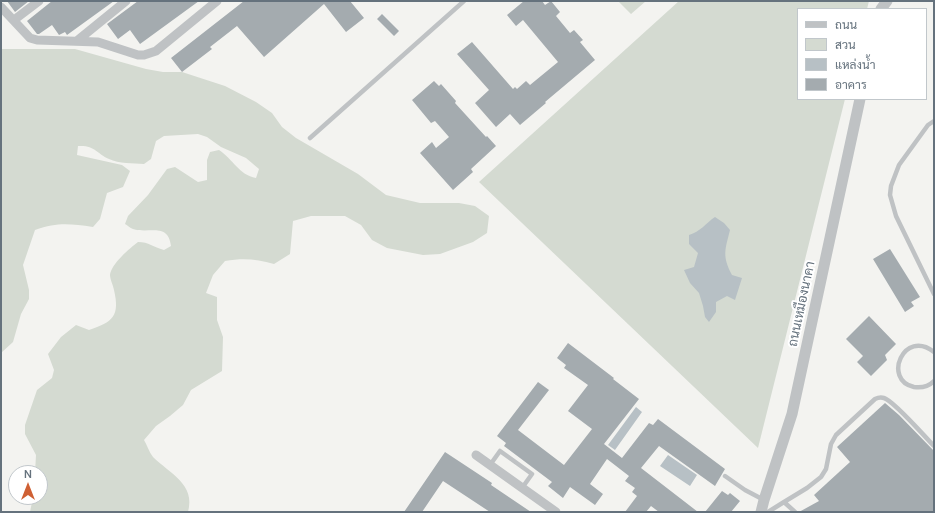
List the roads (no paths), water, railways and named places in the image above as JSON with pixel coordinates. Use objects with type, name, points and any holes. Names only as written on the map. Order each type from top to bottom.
[{"type":"street","points":[[14,20],[39,1]]},
{"type":"street","points":[[78,40],[126,1]]},
{"type":"street","points":[[2,9],[30,38],[37,40],[78,40],[98,42],[138,55],[144,55],[156,51],[217,1]]},
{"type":"street","name":"ถนนเหมืองนาคา","points":[[761,512],[792,414],[860,100]]},
{"type":"street","points":[[476,455],[556,512]]},
{"type":"lane","points":[[310,138],[464,1]]},
{"type":"lane","points":[[934,121],[928,125],[899,165],[891,186],[890,195],[896,216],[934,294]]},
{"type":"lane","points":[[933,384],[919,388],[906,383],[901,378],[898,371],[898,364],[904,352],[910,348],[923,346],[934,352]]},
{"type":"lane","points":[[768,512],[807,488],[821,477],[826,469],[831,444],[836,435],[874,399],[884,398],[892,403],[934,446]]},
{"type":"lane","points":[[490,465],[500,452],[532,474],[522,488]]},
{"type":"lane","points":[[725,476],[745,490],[764,500]]},
{"type":"lane","points":[[784,502],[796,512]]},
{"type":"water","points":[[715,217],[724,223],[730,230],[725,253],[727,263],[732,275],[742,278],[735,300],[727,296],[716,302],[716,312],[709,322],[705,317],[699,293],[690,283],[684,270],[694,267],[698,253],[689,244],[689,235],[700,230]]},
{"type":"water","points":[[636,407],[642,412],[615,450],[608,445]]},
{"type":"water","points":[[668,455],[697,475],[690,486],[660,466]]}]
